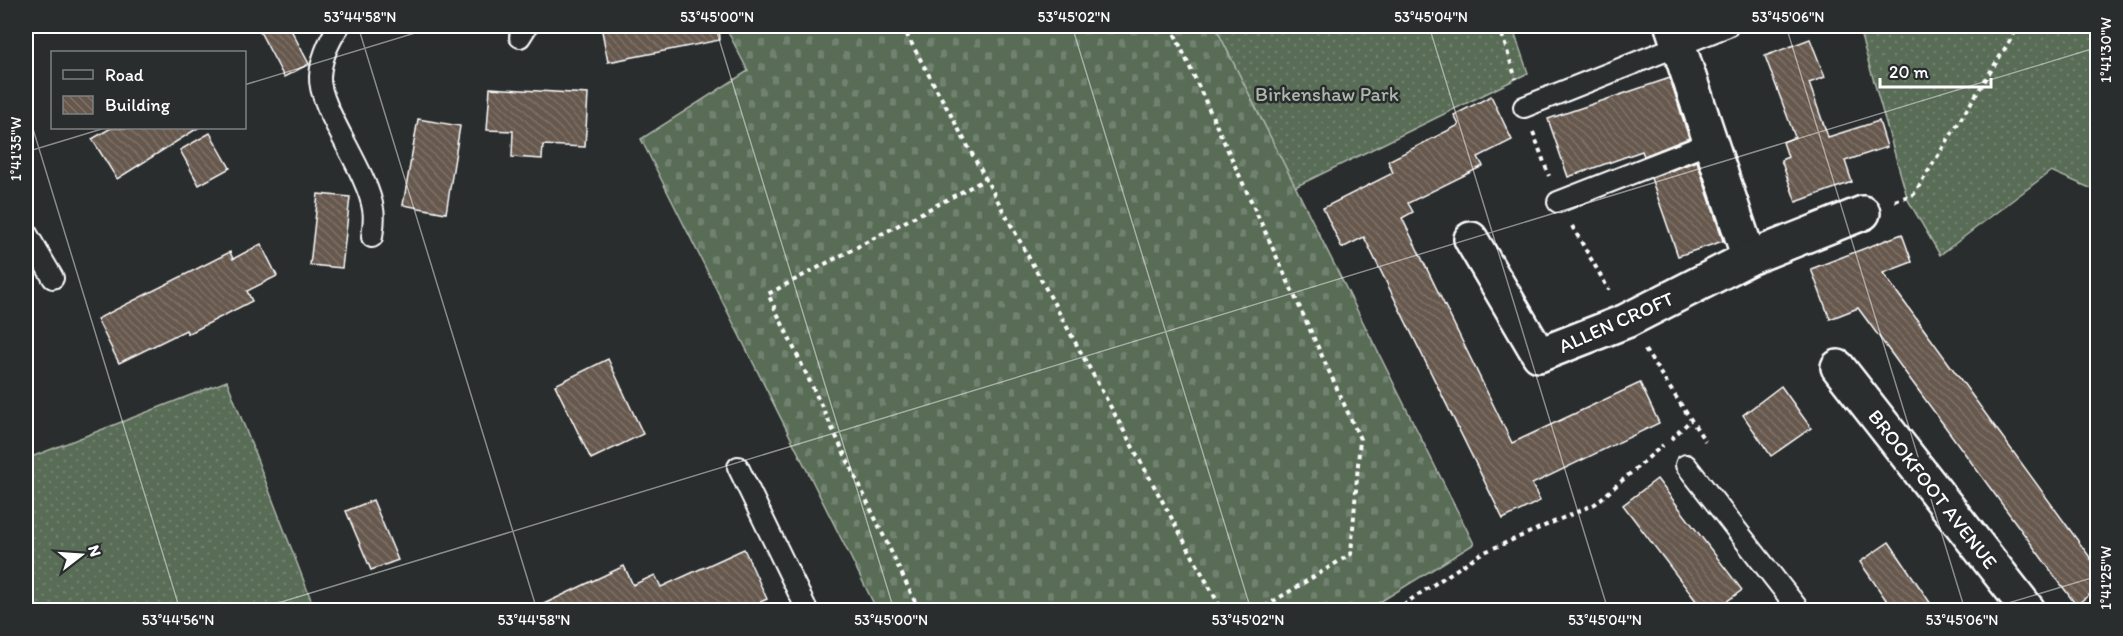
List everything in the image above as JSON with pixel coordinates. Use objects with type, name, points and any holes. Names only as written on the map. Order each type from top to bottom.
[{"type":"street","points":[[1676,35],[1713,142],[1749,258]]},
{"type":"street","name":"ALLEN CROFT","points":[[1471,238],[1539,355],[1626,321],[1749,258],[1863,213]]},
{"type":"street","name":"BROOKFOOT AVENUE","points":[[1838,367],[2028,610]]},
{"type":"lane","points":[[339,26],[325,52],[319,79],[326,101],[362,178],[373,209],[372,237]]},
{"type":"lane","points":[[1524,107],[1676,35],[1728,26]]},
{"type":"lane","points":[[1558,202],[1713,142]]},
{"type":"lane","points":[[26,232],[53,278]]},
{"type":"lane","points":[[1686,465],[1799,610]]},
{"type":"lane","points":[[738,467],[807,610]]},
{"type":"path","points":[[902,26],[1222,610]]},
{"type":"path","points":[[1171,26],[1360,438],[1351,554],[1259,610]]},
{"type":"path","points":[[1429,26],[1502,33]]},
{"type":"path","points":[[1863,213],[1914,194],[2019,26]]},
{"type":"path","points":[[919,610],[768,294],[986,179]]},
{"type":"path","points":[[1395,610],[1480,554],[1595,504],[1690,421]]},
{"type":"green space","points":[[725,26],[1215,26],[1474,544],[1367,610],[877,610],[641,139],[748,71]]},
{"type":"green space","name":"Birkenshaw Park","points":[[1215,26],[1512,26],[1528,73],[1295,187]]},
{"type":"green space","points":[[1858,26],[2097,26],[2097,191],[2051,171],[1940,255],[1908,200]]},
{"type":"green space","points":[[227,381],[315,610],[26,610],[26,459]]},
{"type":"building","points":[[257,26],[289,26],[309,64],[284,77]]},
{"type":"building","points":[[601,26],[719,26],[720,40],[608,62]]},
{"type":"building","points":[[1810,39],[1825,77],[1809,83],[1828,137],[1879,121],[1887,147],[1845,161],[1852,182],[1796,202],[1781,160],[1788,157],[1783,142],[1795,137],[1765,56]]},
{"type":"building","points":[[1670,78],[1689,138],[1644,156],[1642,151],[1568,177],[1548,119]]},
{"type":"building","points":[[490,88],[588,94],[585,147],[543,145],[542,159],[512,157],[513,131],[487,130]]},
{"type":"building","points":[[1491,96],[1512,140],[1478,157],[1483,166],[1408,203],[1413,212],[1402,218],[1512,443],[1640,383],[1659,423],[1532,484],[1540,501],[1503,519],[1364,237],[1342,248],[1323,208],[1393,173],[1388,161],[1459,125],[1454,115]]},
{"type":"building","points":[[418,119],[460,126],[446,213],[403,205]]},
{"type":"building","points":[[109,129],[196,129],[117,179],[92,139]]},
{"type":"building","points":[[210,133],[230,168],[199,185],[180,150]]},
{"type":"building","points":[[1697,161],[1723,241],[1678,256],[1651,178]]},
{"type":"building","points":[[318,194],[350,197],[342,268],[310,265]]},
{"type":"building","points":[[1902,234],[1912,262],[1883,273],[2097,567],[2097,589],[2076,605],[1858,308],[1830,319],[1811,269]]},
{"type":"building","points":[[261,244],[277,276],[247,291],[252,301],[188,334],[186,330],[119,363],[97,319],[230,252],[233,259]]},
{"type":"building","points":[[608,359],[643,434],[591,459],[555,385]]},
{"type":"building","points":[[1781,386],[1811,428],[1771,456],[1743,415]]},
{"type":"building","points":[[1657,479],[1742,590],[1715,610],[1703,610],[1623,505]]},
{"type":"building","points":[[373,500],[398,560],[371,570],[346,511]]},
{"type":"building","points":[[1889,542],[1935,610],[1893,610],[1860,562]]},
{"type":"building","points":[[744,549],[767,599],[742,610],[531,610],[624,566],[633,585],[655,575],[661,587]]}]
